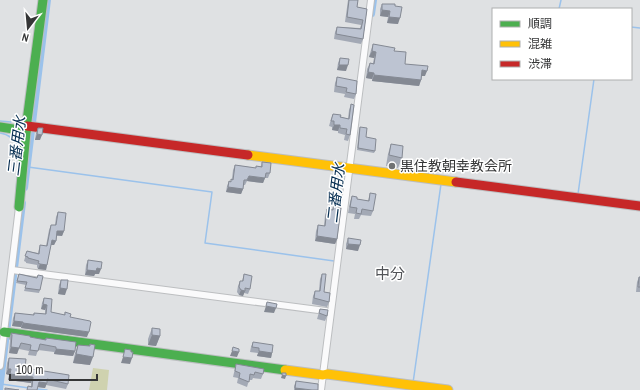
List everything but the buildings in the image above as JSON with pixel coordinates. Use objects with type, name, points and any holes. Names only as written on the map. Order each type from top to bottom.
[{"type":"street","points":[[0,366],[7,333],[19,207],[30,128],[43,0]]},
{"type":"street","points":[[321,390],[325,375],[331,312],[351,169],[371,0]]},
{"type":"street","points":[[0,127],[30,128],[640,206]]},
{"type":"street","points":[[14,270],[331,312]]},
{"type":"street","points":[[7,333],[448,390]]},
{"type":"green space","points":[[93,368],[109,370],[107,390],[89,390]]},
{"type":"waterway","name":"三番用水","points":[[25,188],[48,0]]},
{"type":"waterway","name":"二番用水","points":[[372,14],[374,0]]},
{"type":"waterway","points":[[559,8],[561,0]]},
{"type":"waterway","points":[[632,27],[640,28]]},
{"type":"waterway","points":[[578,194],[594,80]]},
{"type":"waterway","points":[[0,121],[11,122]]},
{"type":"waterway","points":[[0,133],[11,138],[16,142],[19,148],[16,195]]},
{"type":"waterway","points":[[28,167],[212,192],[205,243],[334,261]]},
{"type":"waterway","points":[[413,383],[441,184]]},
{"type":"waterway","name":"三番用水","points":[[0,390],[23,203]]},
{"type":"waterway","points":[[1,384],[29,388]]},
{"type":"waterway","points":[[37,389],[47,390]]},
{"type":"traffic: fast","points":[[19,207],[27,121],[43,0]]},
{"type":"traffic: fast","points":[[0,127],[26,131]]},
{"type":"traffic: fast","points":[[4,332],[285,370]]},
{"type":"traffic: slow","points":[[248,155],[456,182]]},
{"type":"traffic: slow","points":[[285,370],[448,390]]},
{"type":"traffic: jam","points":[[27,126],[248,155]]},
{"type":"traffic: jam","points":[[456,182],[640,206]]},
{"type":"place","name":"黒住教朝幸教会所","points":[[392,166]]},
{"type":"district","name":"中分","points":[[390,274]]}]
